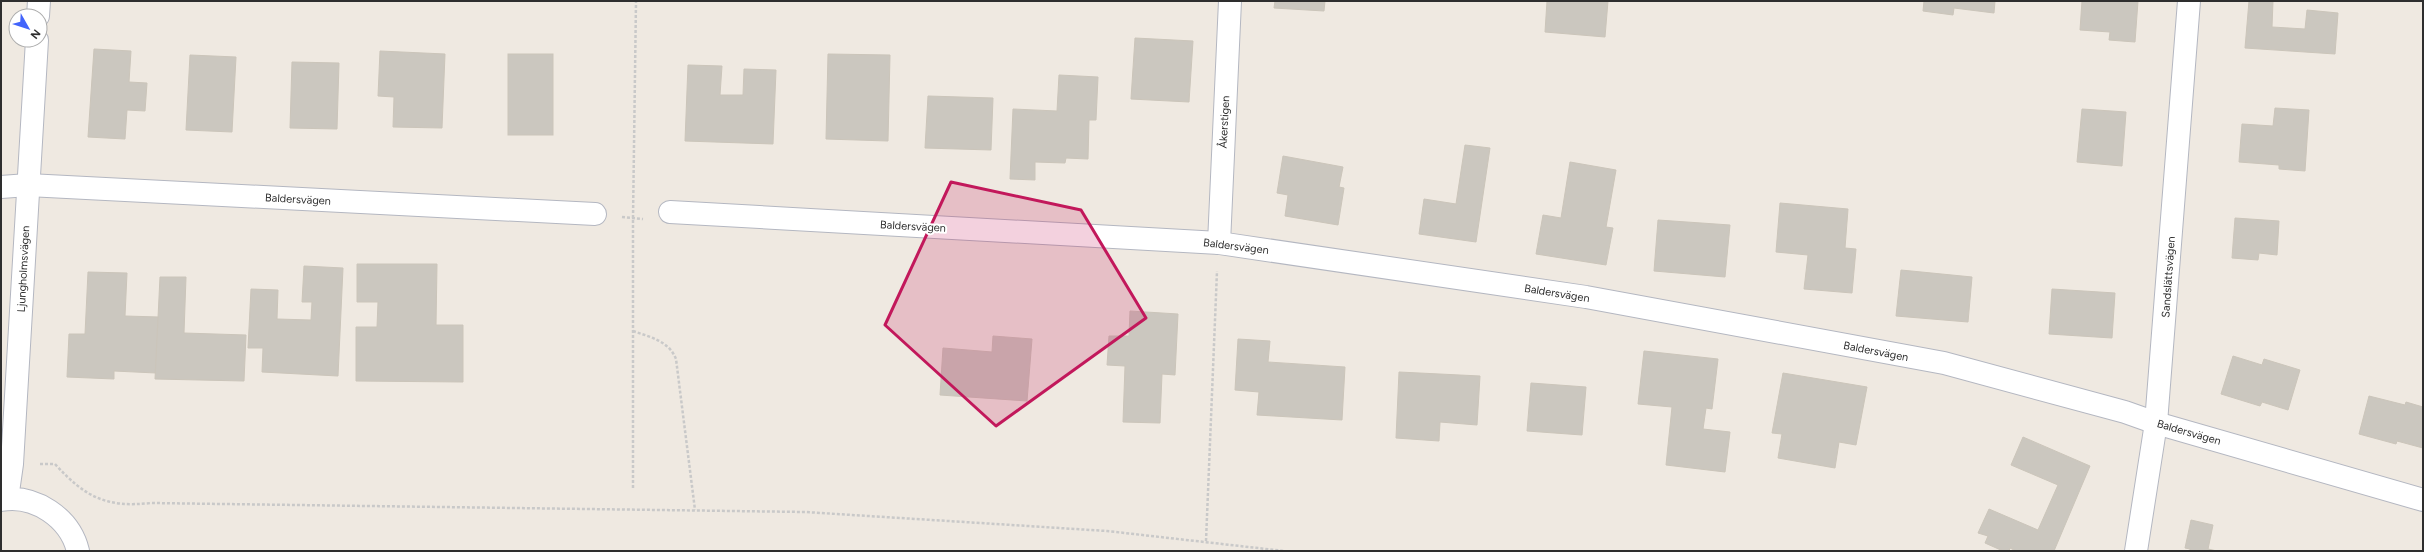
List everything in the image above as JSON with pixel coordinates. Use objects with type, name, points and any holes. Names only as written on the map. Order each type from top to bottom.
[{"type":"street","name":"Åkerstigen","points":[[1219,243],[1230,1]]},
{"type":"street","name":"Sandslättsvägen","points":[[2136,551],[2156,423],[2189,1]]},
{"type":"street","name":"Ljungholmsvägen","points":[[4,499],[12,464],[37,48]]},
{"type":"street","name":"Baldersvägen","points":[[1,187],[28,185],[595,214]]},
{"type":"street","name":"Baldersvägen","points":[[670,212],[1219,243],[1586,297],[1944,363],[2125,412],[2156,423],[2423,500]]},
{"type":"street","points":[[4,499],[26,500],[43,506],[58,517],[70,532],[78,551]]},
{"type":"path","points":[[632,488],[633,219],[636,1]]},
{"type":"path","points":[[595,214],[633,219],[662,220],[670,212]]},
{"type":"path","points":[[1206,541],[1219,243]]},
{"type":"path","points":[[633,331],[663,343],[673,353],[676,359],[695,510]]},
{"type":"path","points":[[56,464],[79,489],[98,499],[132,505],[151,503],[805,512],[1108,531],[1284,551]]},
{"type":"highlighted area","points":[[951,182],[1081,210],[1146,318],[996,426],[885,325]]},
{"type":"building","points":[[1275,1],[1325,1],[1324,11],[1274,8]]},
{"type":"building","points":[[1547,1],[1608,1],[1605,37],[1545,32]]},
{"type":"building","points":[[1924,1],[1995,1],[1994,13],[1954,8],[1953,15],[1923,11]]},
{"type":"building","points":[[2082,1],[2138,1],[2135,42],[2109,40],[2110,32],[2080,30]]},
{"type":"building","points":[[2249,1],[2273,1],[2272,27],[2305,29],[2307,10],[2338,13],[2335,54],[2245,48]]},
{"type":"building","points":[[1135,38],[1193,41],[1189,102],[1131,99]]},
{"type":"building","points":[[94,49],[131,51],[129,82],[147,83],[145,111],[127,110],[125,139],[88,137]]},
{"type":"building","points":[[380,51],[445,54],[442,128],[393,127],[394,97],[378,96]]},
{"type":"building","points":[[508,54],[553,54],[553,135],[508,135]]},
{"type":"building","points":[[828,54],[890,55],[888,141],[826,139]]},
{"type":"building","points":[[190,55],[236,57],[232,132],[186,130]]},
{"type":"building","points":[[292,62],[339,63],[337,129],[290,128]]},
{"type":"building","points":[[688,65],[722,66],[720,95],[743,95],[744,69],[776,70],[773,144],[685,141]]},
{"type":"building","points":[[1059,75],[1098,77],[1096,120],[1089,120],[1088,159],[1066,158],[1065,163],[1035,162],[1035,180],[1010,179],[1013,109],[1057,111]]},
{"type":"building","points":[[928,96],[993,98],[991,150],[925,148]]},
{"type":"building","points":[[2275,108],[2309,110],[2305,171],[2279,169],[2279,165],[2239,162],[2242,124],[2273,126]]},
{"type":"building","points":[[2082,109],[2126,112],[2122,166],[2077,162]]},
{"type":"building","points":[[1465,145],[1490,148],[1476,242],[1419,234],[1424,199],[1456,204]]},
{"type":"building","points":[[1283,156],[1343,167],[1339,187],[1344,188],[1338,225],[1285,216],[1288,195],[1277,193]]},
{"type":"building","points":[[1570,162],[1616,170],[1606,227],[1613,228],[1606,265],[1536,254],[1543,215],[1561,218]]},
{"type":"building","points":[[1780,203],[1848,209],[1845,248],[1856,249],[1852,293],[1804,289],[1808,255],[1776,252]]},
{"type":"building","points":[[2235,218],[2279,221],[2277,255],[2259,253],[2258,260],[2232,258]]},
{"type":"building","points":[[1658,220],[1730,225],[1725,277],[1654,271]]},
{"type":"building","points":[[357,264],[437,264],[436,325],[463,325],[463,382],[356,381],[356,327],[377,327],[378,302],[357,302]]},
{"type":"building","points":[[304,266],[343,268],[338,376],[262,372],[263,348],[248,348],[251,289],[278,290],[277,319],[311,320],[312,302],[302,302]]},
{"type":"building","points":[[1901,270],[1972,277],[1968,322],[1896,316]]},
{"type":"building","points":[[88,272],[127,273],[125,316],[159,317],[156,373],[114,371],[114,379],[67,377],[69,334],[85,334]]},
{"type":"building","points":[[160,277],[186,277],[184,333],[246,335],[244,381],[155,379]]},
{"type":"building","points":[[2052,289],[2115,293],[2112,338],[2049,334]]},
{"type":"building","points":[[1130,311],[1178,314],[1175,375],[1162,374],[1160,423],[1123,422],[1125,366],[1107,365],[1109,336],[1129,336]]},
{"type":"building","points":[[993,336],[1032,339],[1027,401],[940,395],[943,348],[992,352]]},
{"type":"building","points":[[1238,339],[1270,341],[1268,362],[1345,367],[1342,420],[1257,415],[1259,392],[1235,390]]},
{"type":"building","points":[[1644,351],[1718,359],[1712,409],[1706,408],[1703,429],[1730,432],[1725,472],[1666,465],[1672,407],[1638,404]]},
{"type":"building","points":[[2233,356],[2262,365],[2264,359],[2300,370],[2288,410],[2262,402],[2260,406],[2221,394]]},
{"type":"building","points":[[1399,372],[1480,376],[1477,425],[1440,422],[1439,441],[1396,438]]},
{"type":"building","points":[[1783,373],[1867,387],[1856,445],[1839,442],[1835,468],[1778,458],[1782,434],[1772,433]]},
{"type":"building","points":[[1531,383],[1586,387],[1582,435],[1527,431]]},
{"type":"building","points":[[2369,396],[2405,405],[2406,402],[2423,407],[2423,448],[2397,441],[2396,444],[2359,434]]},
{"type":"building","points":[[2023,437],[2090,466],[2054,551],[2016,551],[2010,548],[2009,551],[2003,551],[1985,543],[1988,536],[1978,533],[1989,509],[2038,530],[2058,485],[2011,465]]},
{"type":"building","points":[[2191,520],[2213,525],[2208,549],[2217,551],[2190,551],[2190,549],[2185,548]]}]
